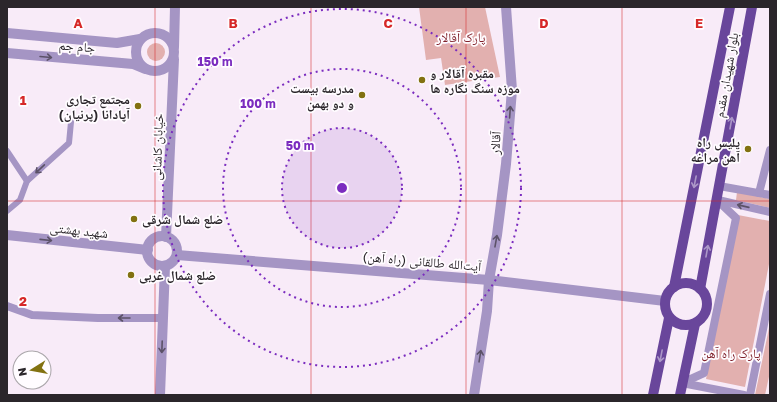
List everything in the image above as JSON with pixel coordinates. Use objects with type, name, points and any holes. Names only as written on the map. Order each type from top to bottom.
[{"type":"main road","name":"بلوار شهیدان مقدم","points":[[674,287],[730,7]]},
{"type":"main road","name":"بلوار شهیدان مقدم","points":[[700,289],[752,7]]},
{"type":"main road","points":[[680,395],[695,324],[704,315],[707,308],[707,301],[705,295],[700,289],[690,284],[679,284],[669,291],[665,301],[666,313],[673,322],[684,326],[695,324]]},
{"type":"main road","points":[[653,395],[669,318]]},
{"type":"street","points":[[174,46],[168,37],[158,33],[152,33],[140,39],[137,45],[137,58],[140,64],[151,71],[158,72],[170,65],[174,59],[175,7]]},
{"type":"street","name":"آقالار","points":[[474,395],[487,311],[489,280],[497,235],[506,164],[512,90],[506,7]]},
{"type":"street","name":"جام جم","points":[[7,33],[117,43],[140,39]]},
{"type":"street","name":"جام جم","points":[[7,53],[133,64],[145,68]]},
{"type":"street","name":"خیابان کاشانی","points":[[166,237],[174,59]]},
{"type":"street","points":[[7,211],[20,200],[27,181],[69,142],[71,122]]},
{"type":"street","points":[[759,193],[770,150]]},
{"type":"street","points":[[7,151],[27,181]]},
{"type":"street","points":[[719,186],[770,195]]},
{"type":"street","points":[[717,200],[770,212]]},
{"type":"street","points":[[682,384],[704,373],[736,218],[717,200]]},
{"type":"street","name":"شهید بهشتی","points":[[7,236],[148,250]]},
{"type":"street","points":[[166,237],[176,246],[177,255],[172,262],[165,266],[156,265],[152,262],[148,254],[149,245],[156,238],[166,237]]},
{"type":"street","name":"(راه آهن) آیت‌الله طالقانی","points":[[177,255],[489,280],[665,301]]},
{"type":"street","points":[[160,395],[165,266]]},
{"type":"street","points":[[750,395],[770,294]]},
{"type":"street","points":[[7,306],[32,315],[91,318],[163,318]]},
{"type":"street","points":[[682,384],[744,395]]},
{"type":"green space","name":"پارک آقالار","points":[[419,7],[485,7],[500,77],[445,85],[441,58],[426,60]]},
{"type":"green space","points":[[152,43],[160,43],[165,48],[163,59],[160,61],[152,61],[147,56],[147,48]]},
{"type":"green space","points":[[737,192],[770,199],[770,208],[736,200]]},
{"type":"green space","name":"پارک راه آهن","points":[[738,215],[770,221],[770,259],[745,387],[706,379]]},
{"type":"green space","points":[[769,328],[770,372],[765,395],[755,395]]},
{"type":"place","name":"مقبره آقالار و موزه سنگ نگاره ها","points":[[422,80]]},
{"type":"place","name":"مدرسه بیست و دو بهمن","points":[[362,95]]},
{"type":"place","name":"مجتمع تجاری آپادانا (پرنیان)","points":[[138,106]]},
{"type":"place","name":"پلیس راه آهن مراغه","points":[[748,149]]},
{"type":"place","name":"ضلع شمال شرقی","points":[[134,219]]},
{"type":"place","name":"ضلع شمال غربی","points":[[131,275]]}]
